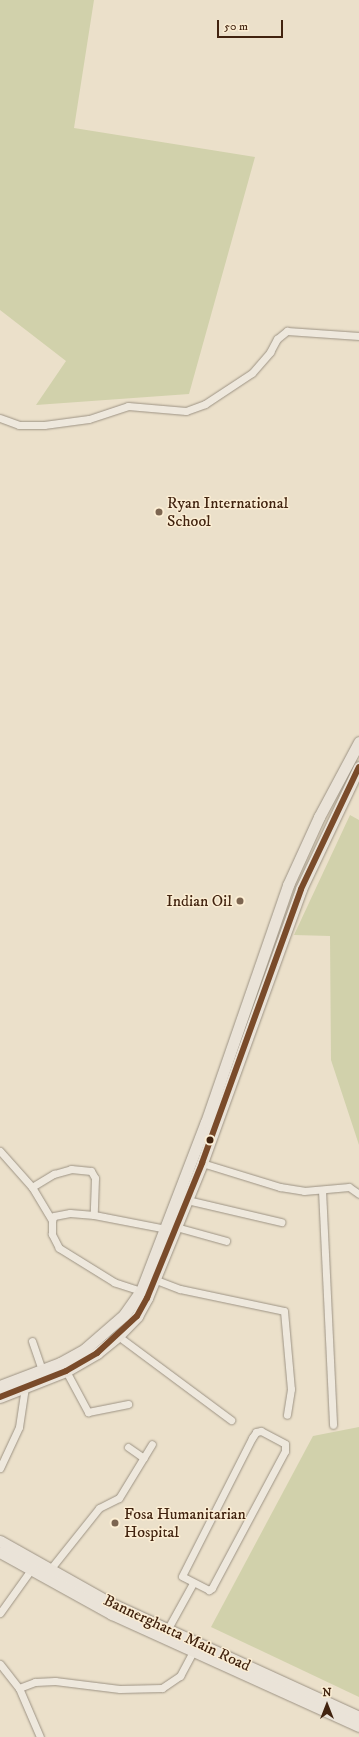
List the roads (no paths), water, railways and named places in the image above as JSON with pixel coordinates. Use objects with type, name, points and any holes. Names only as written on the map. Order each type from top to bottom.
[{"type":"main road","points":[[171,1228],[187,1200],[202,1163],[252,1008],[288,885],[319,817],[359,742]]},
{"type":"main road","points":[[0,1397],[66,1371],[97,1353],[118,1336],[137,1316],[252,1008],[311,863],[359,766]]},
{"type":"main road","points":[[0,1386],[42,1370],[85,1349],[108,1332],[124,1315],[151,1278]]},
{"type":"main road","name":"Bannerghatta Main Road","points":[[0,1541],[47,1574],[112,1614],[166,1633],[359,1717]]},
{"type":"main road","name":"Bannerghatta Main Road","points":[[0,1552],[30,1571],[47,1574]]},
{"type":"main road","name":"Bannerghatta Main Road","points":[[166,1633],[194,1650],[359,1726]]},
{"type":"street","points":[[0,418],[19,425],[44,425],[89,419],[128,406],[186,411],[205,404],[252,373],[270,352],[277,339],[287,331],[359,336]]},
{"type":"street","points":[[0,1151],[32,1187],[52,1220],[52,1234],[60,1248],[114,1282],[141,1291]]},
{"type":"street","points":[[202,1163],[263,1183],[304,1191],[349,1187],[359,1194]]},
{"type":"street","points":[[32,1187],[54,1174],[71,1168],[91,1171],[95,1178],[94,1214]]},
{"type":"street","points":[[322,1190],[333,1425]]},
{"type":"street","points":[[187,1200],[281,1222]]},
{"type":"street","points":[[52,1220],[54,1216],[70,1213],[94,1214],[171,1228],[226,1241]]},
{"type":"street","points":[[151,1278],[180,1289],[281,1309],[284,1311],[291,1389],[287,1415]]},
{"type":"street","points":[[118,1336],[231,1420]]},
{"type":"street","points":[[32,1341],[42,1370]]},
{"type":"street","points":[[66,1371],[88,1412],[128,1404]]},
{"type":"street","points":[[0,1468],[19,1427],[25,1387]]},
{"type":"street","points":[[261,1431],[285,1444],[285,1452],[212,1588],[209,1590],[193,1583],[184,1578],[183,1574],[256,1432],[261,1431]]},
{"type":"street","points":[[47,1574],[99,1508],[119,1498],[152,1444]]},
{"type":"street","points":[[128,1447],[144,1458]]},
{"type":"street","points":[[0,1613],[30,1571]]},
{"type":"street","points":[[166,1633],[193,1583]]},
{"type":"street","points":[[19,1688],[35,1682],[55,1681],[120,1689],[162,1688],[180,1676],[194,1650]]},
{"type":"street","points":[[0,1664],[19,1688],[40,1737]]},
{"type":"place","name":"Ryan International School","points":[[159,512]]},
{"type":"place","name":"Indian Oil","points":[[240,901]]},
{"type":"place","name":"Fosa Humanitarian Hospital","points":[[115,1523]]}]
